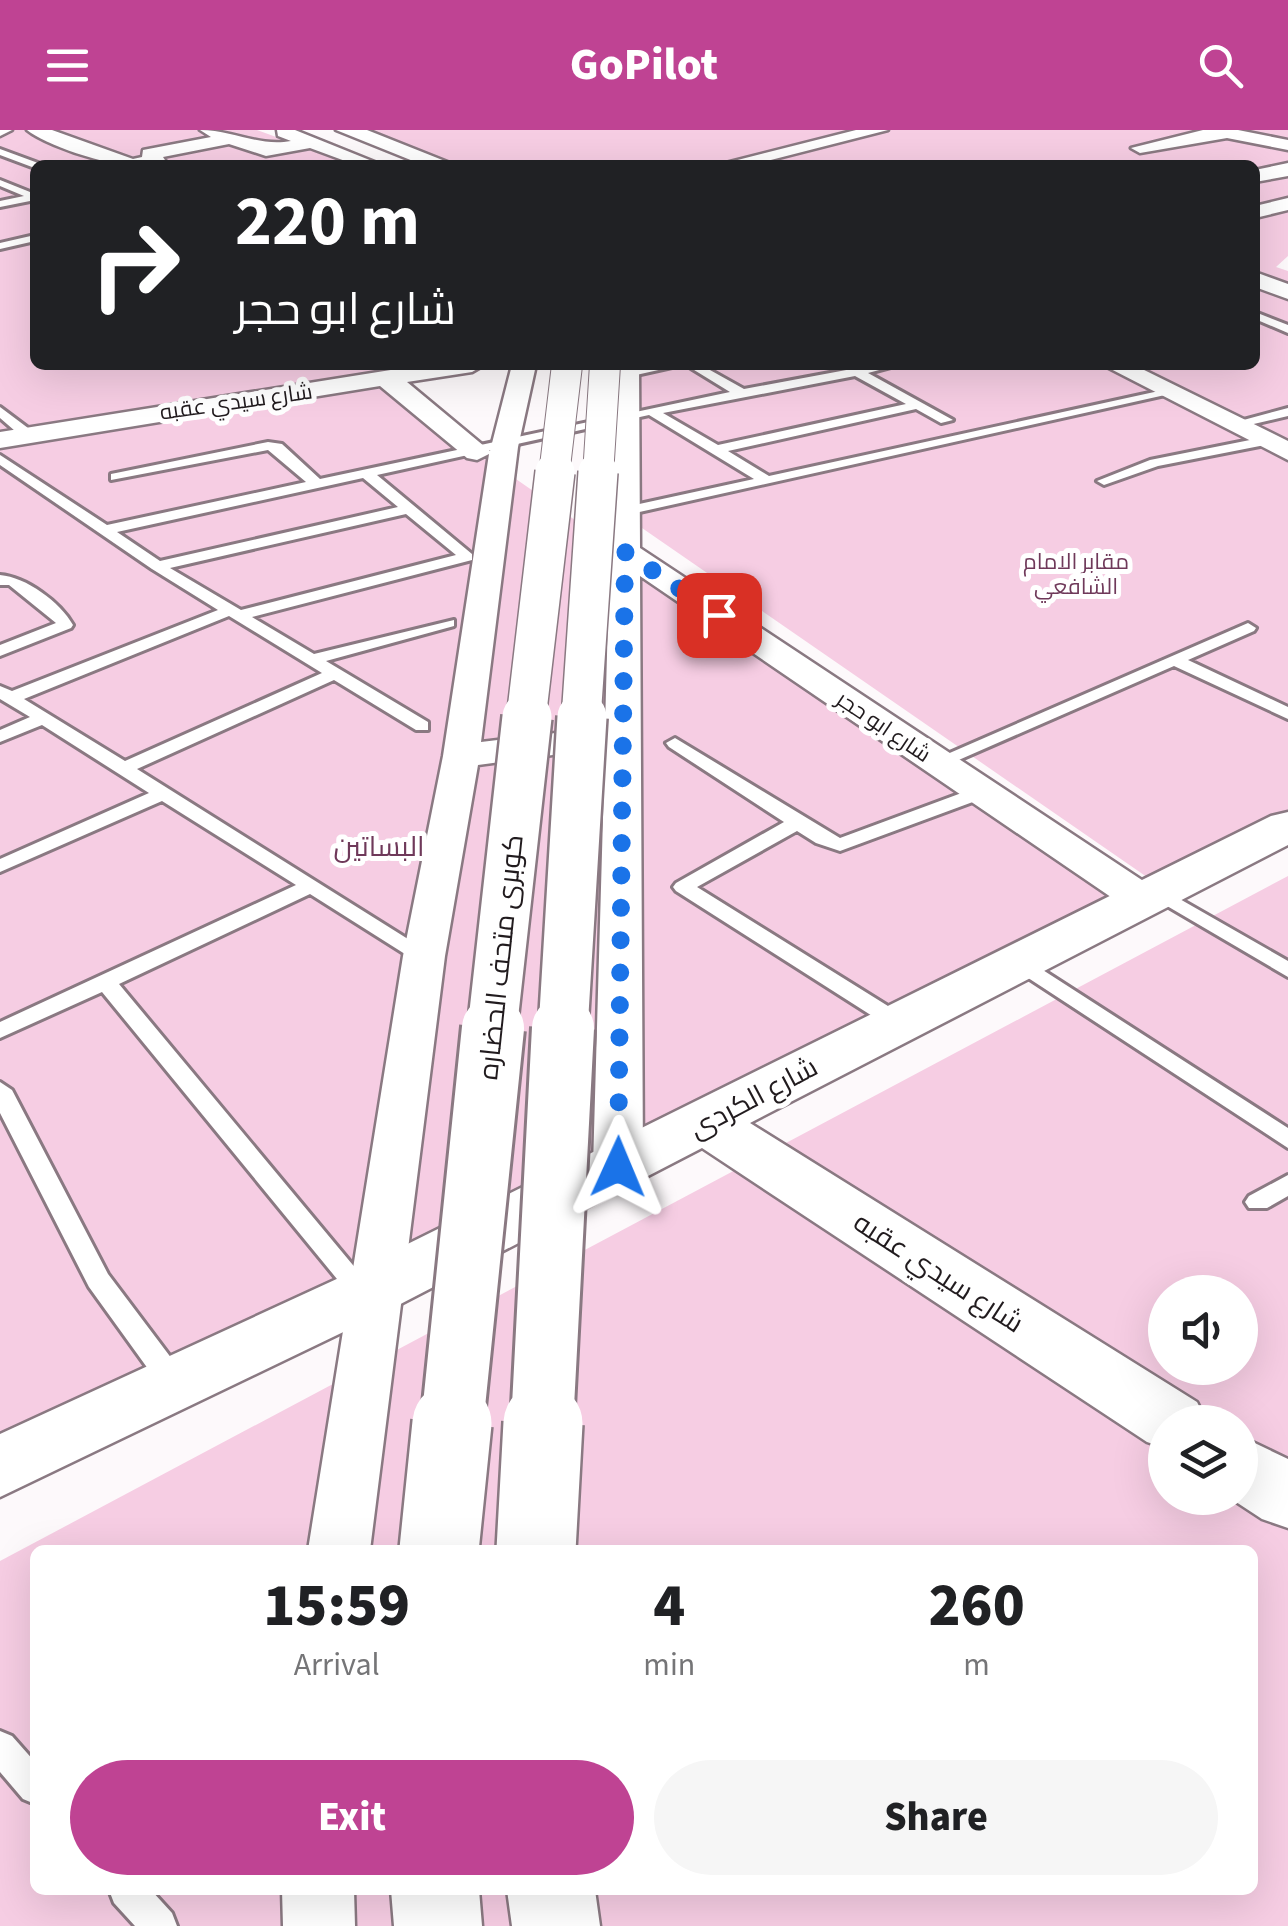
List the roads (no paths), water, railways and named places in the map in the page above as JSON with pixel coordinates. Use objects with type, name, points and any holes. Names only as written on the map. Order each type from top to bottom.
[{"type":"main road","points":[[347,130],[430,160]]},
{"type":"main road","points":[[311,136],[388,160]]},
{"type":"main road","name":"كوبرى متحف الحضاره","points":[[440,1545],[505,906],[566,370]]},
{"type":"main road","points":[[536,1545],[569,908],[620,370]]},
{"type":"main road","name":"شارع الكردى","points":[[0,1467],[370,1291],[706,1122],[896,1021],[1288,826]]},
{"type":"main road","name":"شارع سيدي عقبه","points":[[706,1122],[1148,1407]]},
{"type":"main road","points":[[1258,1478],[1288,1498]]},
{"type":"main road","points":[[436,1895],[438,1926]]},
{"type":"main road","points":[[551,1895],[556,1926]]},
{"type":"street","points":[[36,130],[86,148],[156,160],[149,154],[231,138]]},
{"type":"street","points":[[128,153],[179,130]]},
{"type":"street","points":[[208,130],[266,151],[311,136]]},
{"type":"street","points":[[277,130],[311,136],[332,150],[359,160]]},
{"type":"street","points":[[356,130],[441,160]]},
{"type":"street","points":[[749,160],[879,130]]},
{"type":"street","points":[[1183,160],[1139,146],[1248,137],[1288,146]]},
{"type":"street","points":[[1188,160],[1219,139]]},
{"type":"street","points":[[284,160],[332,150]]},
{"type":"street","points":[[1262,177],[1288,169]]},
{"type":"street","points":[[1260,197],[1286,205]]},
{"type":"street","points":[[1260,211],[1286,205]]},
{"type":"street","points":[[1260,275],[1288,268]]},
{"type":"street","points":[[1260,278],[1288,292]]},
{"type":"street","name":"شارع سيدي عقبه","points":[[6,437],[438,370]]},
{"type":"street","points":[[340,1545],[370,1291],[462,748],[491,449],[522,370]]},
{"type":"street","points":[[618,1167],[626,511],[639,414],[621,370]]},
{"type":"street","points":[[1124,370],[1276,447]]},
{"type":"street","points":[[387,380],[491,449]]},
{"type":"street","name":"شارع ابو حجر","points":[[625,552],[982,792],[1149,896]]},
{"type":"street","points":[[462,748],[623,726]]},
{"type":"street","points":[[318,1895],[318,1926]]},
{"type":"lane","points":[[0,152],[30,164]]},
{"type":"lane","points":[[0,183],[30,195]]},
{"type":"lane","points":[[0,204],[30,198]]},
{"type":"lane","points":[[0,246],[30,239]]},
{"type":"lane","points":[[16,242],[30,248]]},
{"type":"lane","points":[[1260,317],[1288,329]]},
{"type":"lane","points":[[701,370],[742,394]]},
{"type":"lane","points":[[105,530],[639,414],[867,370]]},
{"type":"lane","points":[[857,372],[946,420]]},
{"type":"lane","points":[[626,511],[1168,393]]},
{"type":"lane","points":[[716,450],[917,405]]},
{"type":"lane","points":[[1232,425],[1288,412]]},
{"type":"lane","points":[[639,414],[716,450],[768,480]]},
{"type":"lane","points":[[6,437],[105,530],[309,660],[422,726]]},
{"type":"lane","points":[[116,477],[268,446],[277,447],[317,484]]},
{"type":"lane","points":[[1104,481],[1155,463],[1276,447]]},
{"type":"lane","points":[[6,694],[236,612],[466,557],[366,473]]},
{"type":"lane","points":[[158,566],[408,509]]},
{"type":"lane","points":[[0,580],[13,581],[60,616],[64,624],[0,651]]},
{"type":"lane","points":[[309,660],[448,623]]},
{"type":"lane","points":[[938,762],[1179,662],[1248,628]]},
{"type":"lane","points":[[1179,662],[1288,714]]},
{"type":"lane","points":[[124,768],[334,674]]},
{"type":"lane","points":[[6,694],[424,956]]},
{"type":"lane","points":[[0,737],[44,718]]},
{"type":"lane","points":[[674,743],[832,843],[855,842],[982,792]]},
{"type":"lane","points":[[0,866],[164,793]]},
{"type":"lane","points":[[798,822],[684,887],[896,1021]]},
{"type":"lane","points":[[0,1031],[312,885]]},
{"type":"lane","points":[[1149,896],[1288,970]]},
{"type":"lane","points":[[1018,960],[1288,1140]]},
{"type":"lane","points":[[107,984],[370,1291]]},
{"type":"lane","points":[[0,1090],[98,1280],[174,1383]]},
{"type":"lane","points":[[1258,1202],[1288,1184]]},
{"type":"lane","points":[[0,1748],[30,1781]]},
{"type":"lane","points":[[131,1895],[159,1926]]},
{"type":"park label","name":"مقابر الامام الشافعي","points":[[1076,574]]},
{"type":"park label","name":"البساتين","points":[[379,846]]}]
